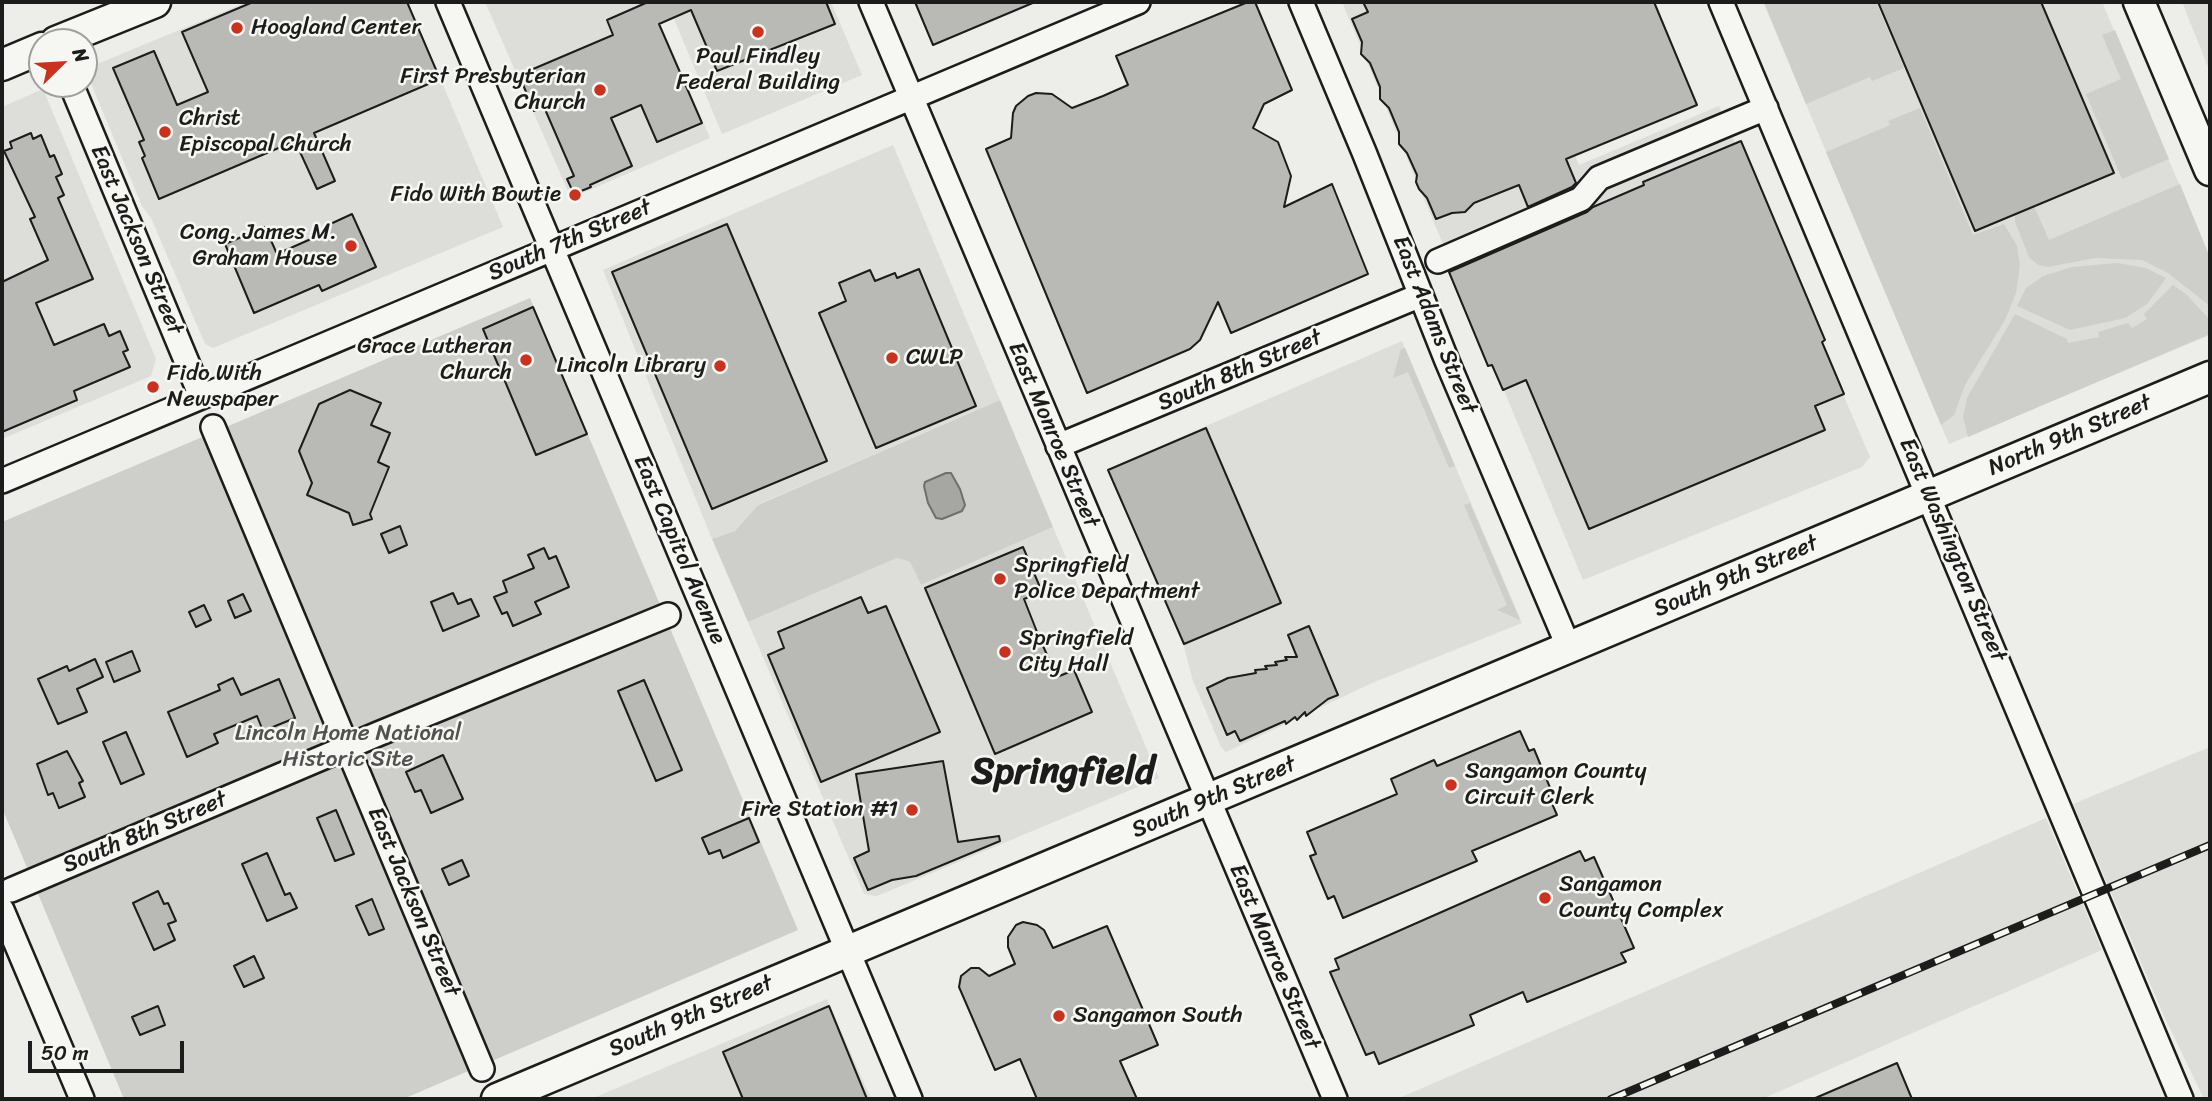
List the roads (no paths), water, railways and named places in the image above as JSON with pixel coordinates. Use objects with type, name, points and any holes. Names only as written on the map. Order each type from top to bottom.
[{"type":"main road","points":[[91,28],[155,2]]},
{"type":"main road","points":[[2139,2],[2210,170]]},
{"type":"main road","points":[[2,65],[28,54]]},
{"type":"main road","name":"North 9th Street","points":[[1930,496],[2210,377]]},
{"type":"main road","name":"South 9th Street","points":[[497,1099],[1930,496]]},
{"type":"street","name":"East Capitol Avenue","points":[[448,2],[910,1099]]},
{"type":"street","name":"East Monroe Street","points":[[871,2],[1335,1099]]},
{"type":"street","name":"South 7th Street","points":[[2,481],[1138,2]]},
{"type":"street","name":"East Adams Street","points":[[1301,2],[1569,648]]},
{"type":"street","name":"East Washington Street","points":[[1721,2],[2181,1099]]},
{"type":"street","name":"East Jackson Street","points":[[77,98],[201,396]]},
{"type":"street","points":[[1438,261],[1581,199],[1599,178],[1766,108]]},
{"type":"street","name":"South 8th Street","points":[[1058,446],[1422,295]]},
{"type":"street","name":"East Jackson Street","points":[[213,427],[482,1069]]},
{"type":"street","name":"South 8th Street","points":[[6,900],[348,747],[668,615]]},
{"type":"street","points":[[6,900],[82,1099]]},
{"type":"railway","points":[[1611,1099],[2210,845]]},
{"type":"place","name":"Hoogland Center","points":[[237,28]]},
{"type":"place","name":"Paul Findley Federal Building","points":[[758,32]]},
{"type":"place","name":"First Presbyterian Church","points":[[600,90]]},
{"type":"place","name":"Christ Episcopal Church","points":[[165,132]]},
{"type":"place","name":"Fido With Bowtie","points":[[575,195]]},
{"type":"place","name":"Cong. James M. Graham House","points":[[351,246]]},
{"type":"place","name":"CWLP","points":[[892,358]]},
{"type":"place","name":"Grace Lutheran Church","points":[[526,360]]},
{"type":"place","name":"Lincoln Library","points":[[720,366]]},
{"type":"place","name":"Fido With Newspaper","points":[[153,387]]},
{"type":"place","name":"Springfield Police Department","points":[[1000,579]]},
{"type":"place","name":"Springfield City Hall","points":[[1005,652]]},
{"type":"place","name":"Sangamon County Circuit Clerk","points":[[1451,785]]},
{"type":"place","name":"Fire Station #1","points":[[912,810]]},
{"type":"place","name":"Sangamon County Complex","points":[[1545,898]]},
{"type":"place","name":"Sangamon South","points":[[1059,1016]]},
{"type":"district","name":"Springfield","points":[[1063,774]]},
{"type":"park label","name":"Lincoln Home National Historic Site","points":[[348,747]]}]
